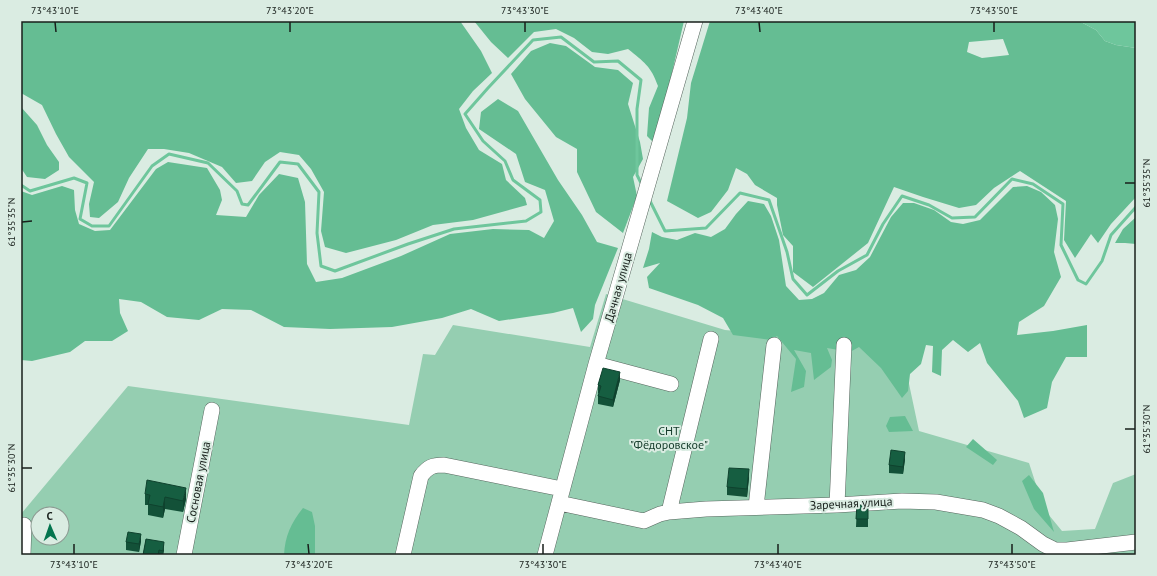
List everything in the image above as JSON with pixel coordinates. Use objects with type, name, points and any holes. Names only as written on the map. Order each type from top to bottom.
[{"type":"street","name":"Дачная улица","points":[[545,555],[596,364],[695,21]]},
{"type":"street","points":[[669,512],[711,339]]},
{"type":"street","points":[[756,507],[774,345]]},
{"type":"street","points":[[837,504],[844,345]]},
{"type":"street","points":[[596,364],[671,384]]},
{"type":"street","name":"Сосновая улица","points":[[184,555],[212,410]]},
{"type":"street","name":"Заречная улица","points":[[403,555],[421,476],[425,470],[433,465],[444,465],[561,496],[644,521],[669,512],[902,500],[936,502],[976,509],[999,516],[1055,550],[1136,542]]},
{"type":"street","points":[[23,555],[24,525]]},
{"type":"green space","name":"СНТ \"Фёдоровское\"","points":[[606,294],[725,330],[901,346],[919,431],[1029,463],[1044,509],[1062,531],[1095,529],[1113,483],[1136,474],[1136,555],[21,555],[21,514],[128,386],[409,425],[423,354],[435,355],[453,325],[590,347]]},
{"type":"shaded area","points":[[21,21],[460,21],[481,51],[492,73],[473,91],[459,109],[466,128],[479,150],[502,164],[506,180],[525,198],[527,205],[473,220],[433,225],[396,240],[346,253],[325,247],[321,231],[324,192],[311,169],[299,155],[280,152],[265,162],[252,181],[236,183],[222,167],[189,153],[164,149],[148,149],[129,178],[118,202],[99,218],[90,217],[89,204],[94,182],[69,157],[42,105],[21,93]]},
{"type":"shaded area","points":[[474,21],[684,21],[671,77],[653,142],[647,136],[649,108],[658,86],[650,69],[628,49],[608,54],[592,52],[574,38],[556,29],[534,32],[508,58],[491,42]]},
{"type":"shaded area","points":[[710,21],[1079,21],[1096,30],[1105,41],[1116,45],[1136,48],[1136,197],[1111,224],[1098,243],[1091,234],[1075,258],[1064,240],[1066,201],[1020,171],[994,188],[976,205],[959,208],[894,187],[868,243],[813,287],[793,272],[793,246],[783,235],[777,198],[755,185],[747,174],[736,168],[728,190],[711,212],[698,218],[667,201],[687,118],[691,83]],"holes":[[[1003,39],[1009,55],[982,58],[967,52],[969,42]]]},
{"type":"shaded area","points":[[1079,21],[1136,21],[1136,48],[1116,45],[1105,41],[1096,30]]},
{"type":"shaded area","points":[[550,43],[566,46],[595,67],[618,70],[633,83],[628,104],[640,142],[643,159],[633,177],[637,196],[623,233],[596,212],[577,172],[577,149],[556,137],[525,99],[511,74],[531,51]]},
{"type":"shaded area","points":[[498,99],[518,111],[558,180],[582,215],[597,242],[618,248],[595,305],[593,319],[581,332],[573,308],[553,313],[499,321],[471,309],[442,318],[392,327],[330,329],[284,327],[251,310],[222,309],[199,320],[167,317],[141,302],[119,299],[120,313],[128,331],[112,341],[85,341],[70,352],[32,361],[21,360],[21,191],[32,195],[62,186],[74,190],[75,210],[79,224],[95,231],[110,230],[156,169],[168,162],[207,168],[220,190],[222,200],[216,215],[246,217],[259,195],[279,174],[298,178],[305,202],[307,264],[316,282],[342,278],[401,256],[450,234],[493,229],[529,230],[544,238],[554,221],[545,190],[525,182],[516,154],[479,129],[481,112]]},
{"type":"shaded area","points":[[21,107],[37,125],[47,145],[59,162],[59,170],[45,179],[27,177],[21,168]]},
{"type":"shaded area","points":[[1027,186],[1041,192],[1055,205],[1058,219],[1054,252],[1061,277],[1044,306],[1019,322],[1017,335],[1087,325],[1087,357],[1066,357],[1052,382],[1047,408],[1024,418],[1018,401],[987,363],[980,343],[968,352],[953,340],[942,350],[941,376],[932,372],[933,346],[926,345],[921,364],[910,374],[908,391],[902,398],[881,368],[859,347],[850,352],[827,348],[832,360],[831,367],[814,380],[811,353],[794,350],[806,371],[804,387],[791,392],[796,359],[777,336],[771,340],[733,335],[723,318],[698,305],[649,288],[647,277],[660,263],[643,268],[649,249],[652,232],[662,237],[677,240],[695,233],[711,237],[725,229],[748,201],[764,204],[771,216],[779,240],[786,286],[799,300],[812,299],[824,293],[839,275],[856,270],[870,257],[891,217],[903,203],[914,203],[934,210],[951,222],[963,224],[980,220],[1013,187]]},
{"type":"shaded area","points":[[1136,217],[1136,244],[1115,243],[1123,229]]},
{"type":"shaded area","points":[[905,416],[913,431],[889,432],[886,426],[890,417]]},
{"type":"shaded area","points":[[973,439],[997,460],[993,465],[966,447]]},
{"type":"shaded area","points":[[1029,475],[1043,493],[1054,532],[1034,509],[1022,481]]},
{"type":"shaded area","points":[[303,508],[312,512],[315,526],[315,555],[284,555],[289,530]]},
{"type":"building","points":[[603,368],[620,372],[613,400],[598,396],[601,386],[598,385]]},
{"type":"building","points":[[891,450],[905,452],[903,467],[889,465]]},
{"type":"building","points":[[729,468],[749,469],[747,489],[727,487]]},
{"type":"building","points":[[147,480],[186,488],[183,501],[165,497],[163,507],[148,504],[150,495],[145,494]]},
{"type":"building","points":[[857,505],[868,505],[868,519],[856,519]]},
{"type":"building","points":[[128,532],[141,534],[139,544],[126,542]]},
{"type":"building","points":[[146,539],[164,542],[163,551],[159,550],[158,555],[143,555]]},
{"type":"waterway","points":[[21,185],[30,191],[74,178],[87,183],[80,219],[92,226],[109,226],[152,166],[169,154],[208,163],[237,191],[242,204],[248,205],[280,162],[298,164],[319,192],[317,233],[321,266],[335,271],[454,229],[526,221],[541,212],[540,200],[513,180],[505,161],[483,141],[465,114],[533,40],[561,37],[594,62],[618,61],[641,80],[637,109],[637,175],[642,185]]},
{"type":"waterway","points":[[649,199],[665,231],[706,228],[740,193],[769,200],[787,252],[793,279],[807,295],[838,271],[867,255],[883,224],[902,196],[929,205],[952,218],[975,217],[1012,179],[1033,184],[1063,204],[1061,245],[1078,280],[1086,284],[1102,261],[1111,235],[1136,207]]}]
